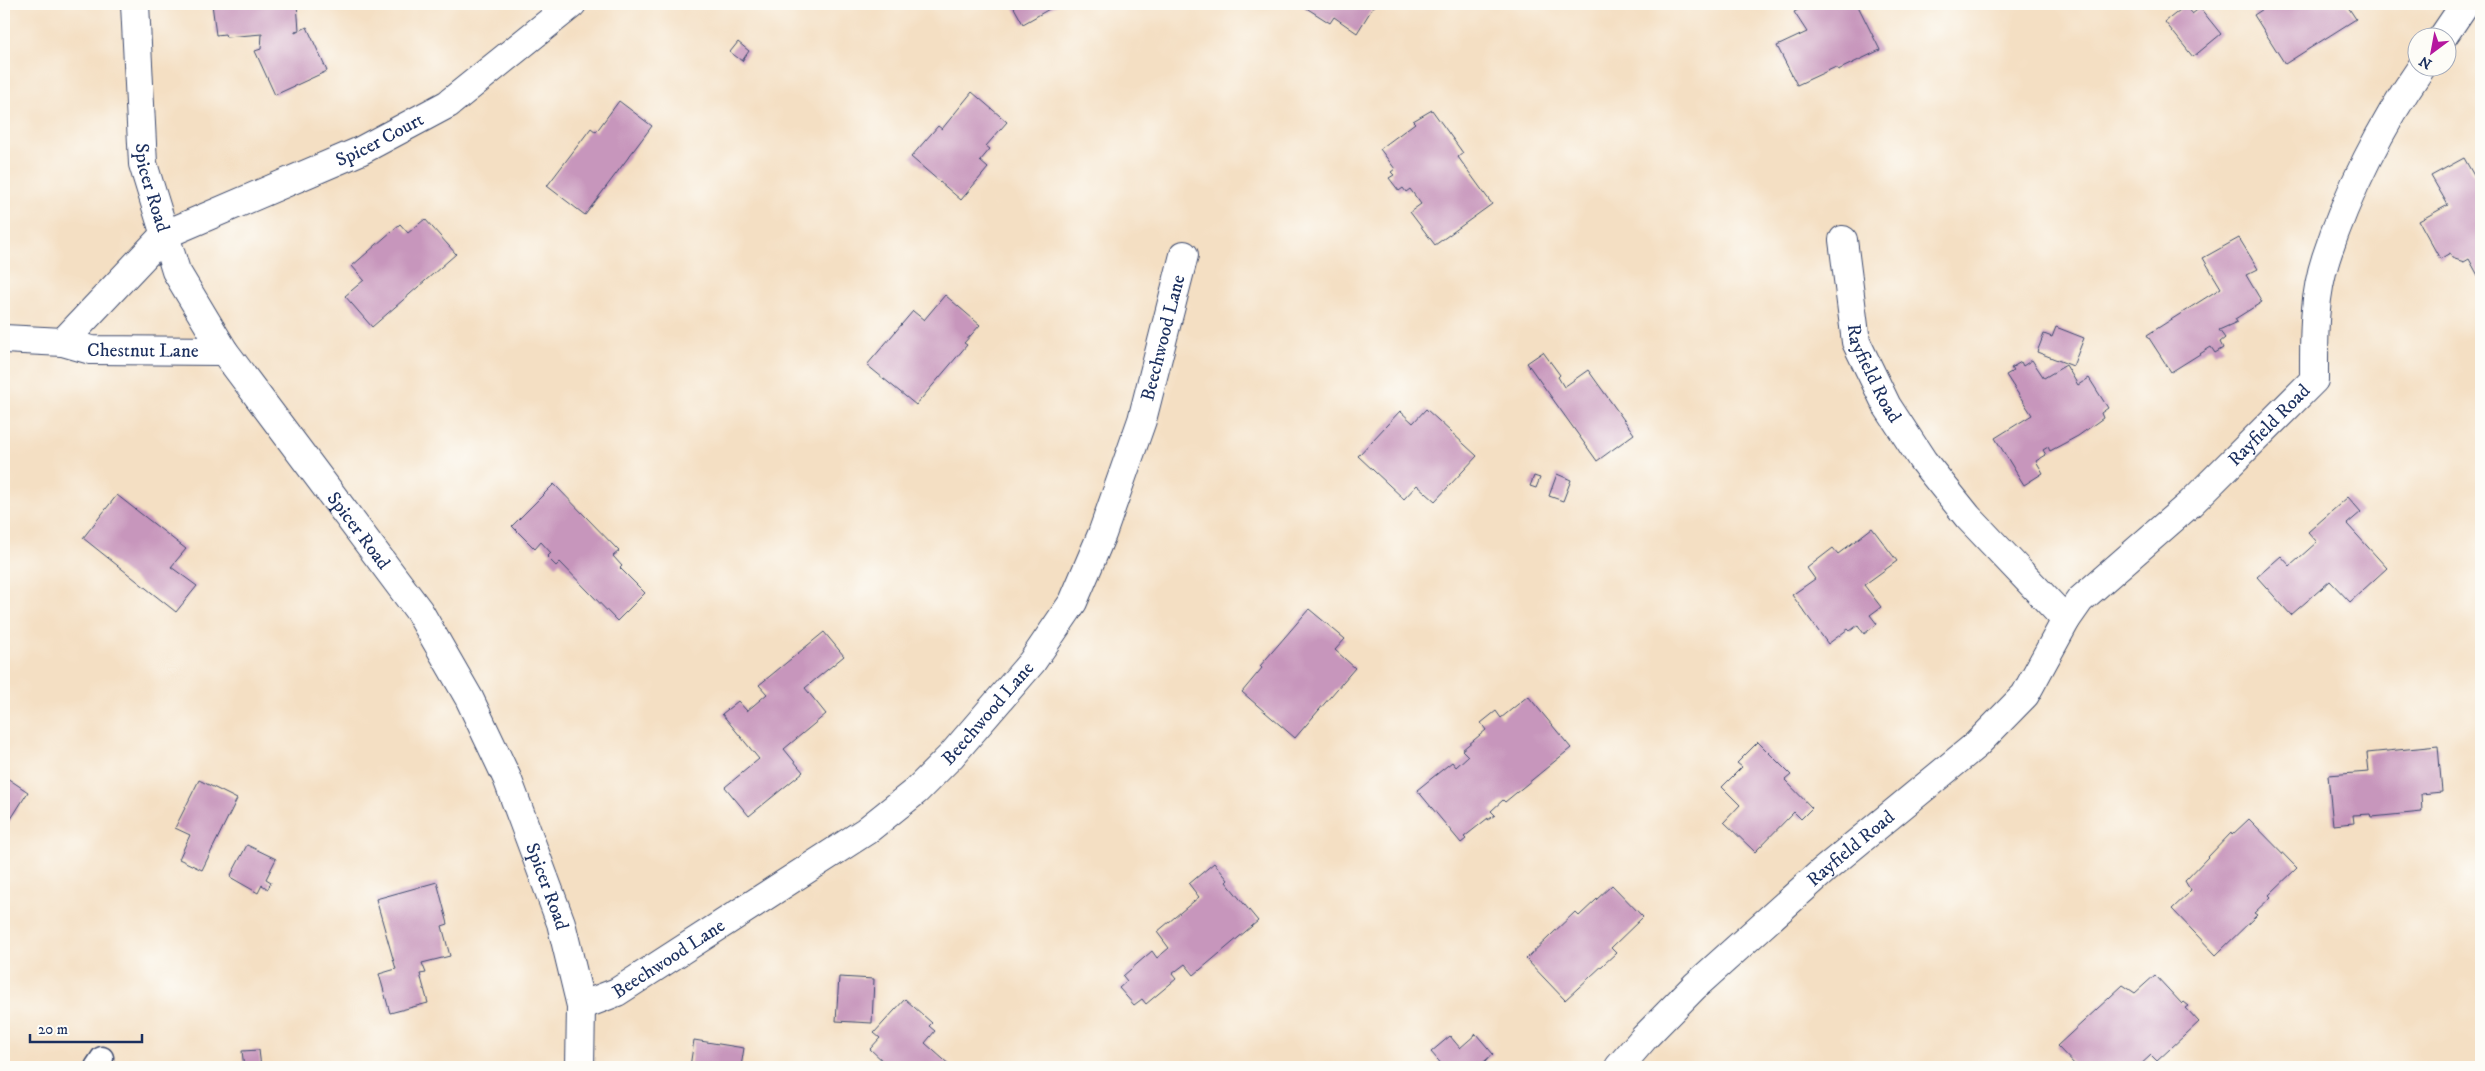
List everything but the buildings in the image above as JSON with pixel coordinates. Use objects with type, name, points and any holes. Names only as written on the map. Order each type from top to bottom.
[{"type":"street","name":"Spicer Road","points":[[135,4],[143,164],[176,271],[224,351],[419,611],[469,698],[507,778],[561,923],[580,1006],[580,1067]]},
{"type":"street","name":"Spicer Court","points":[[164,235],[360,151],[448,104],[572,4]]},
{"type":"street","points":[[2449,28],[2465,4]]},
{"type":"street","name":"Rayfield Road","points":[[1619,1067],[1644,1038],[1702,979],[1824,870],[1976,745],[2025,695],[2066,620],[2080,600],[2191,503],[2314,380],[2314,322],[2325,259],[2363,166],[2415,78]]},
{"type":"street","name":"Chestnut Lane","points":[[64,342],[164,235]]},
{"type":"street","name":"Rayfield Road","points":[[1844,240],[1856,342],[1887,406],[1923,461],[1968,517],[2066,620]]},
{"type":"street","name":"Beechwood Lane","points":[[580,1006],[617,992],[866,831],[916,791],[950,756],[1032,662],[1073,602],[1102,534],[1153,383],[1184,255]]},
{"type":"street","name":"Chestnut Lane","points":[[4,339],[64,342],[91,350],[224,351]]}]
